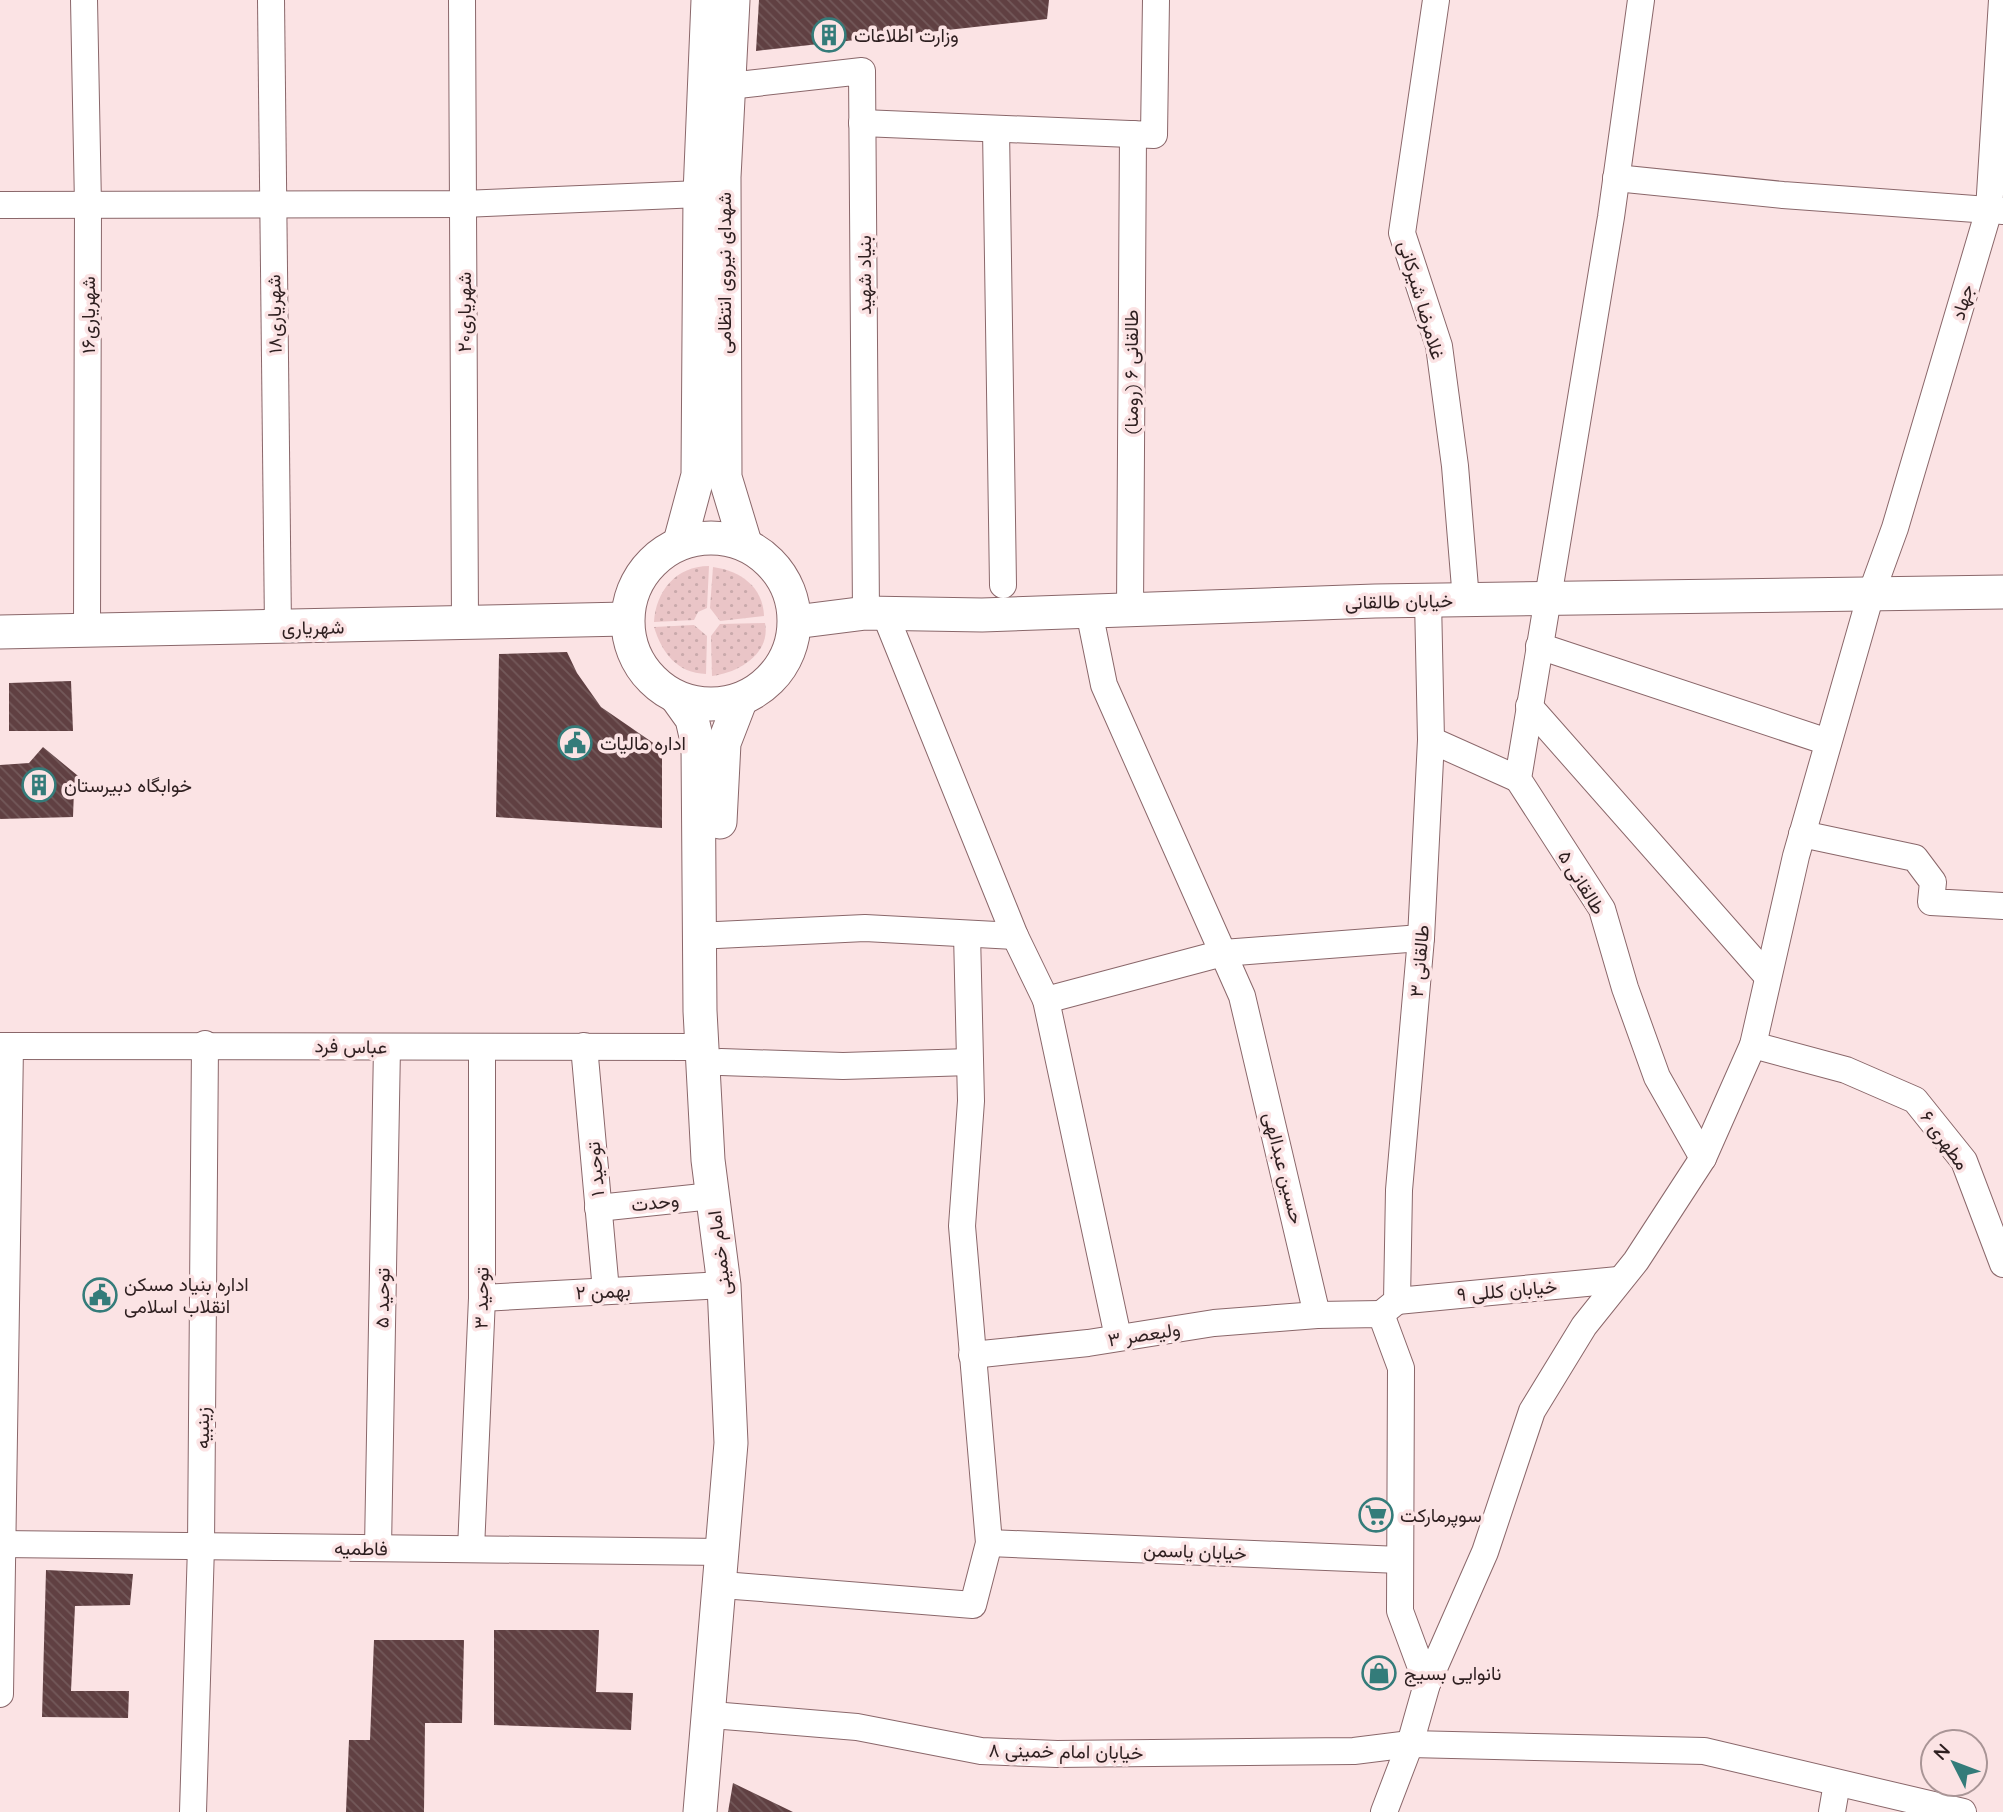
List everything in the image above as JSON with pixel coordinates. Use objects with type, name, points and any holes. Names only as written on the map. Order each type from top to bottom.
[{"type":"main road","name":"شهدای نیروی انتظامی","points":[[680,542],[698,475],[700,194],[708,0]]},
{"type":"main road","name":"شهدای نیروی انتظامی","points":[[733,0],[724,177],[725,478],[745,543]]},
{"type":"main road","points":[[713,536],[745,543],[772,562],[789,590],[795,622],[788,654],[769,682],[741,699],[709,705],[677,698],[650,680],[632,652],[626,619],[634,587],[652,560],[680,542],[713,536]]},
{"type":"main road","name":"خیابان طالقانی","points":[[795,622],[875,614],[1089,611],[1428,600],[2003,592]]},
{"type":"main road","name":"شهریاری","points":[[0,632],[626,619]]},
{"type":"main road","name":"امام خمینی","points":[[677,698],[692,719],[698,744],[711,1055],[712,1196],[724,1285],[731,1443],[700,1812]]},
{"type":"main road","name":"امام خمینی","points":[[720,1812],[734,1586],[749,1443],[743,1283],[711,1055],[724,743],[741,699]]},
{"type":"street","name":"شهریاری۱۶","points":[[84,0],[88,205],[88,631]]},
{"type":"street","name":"شهریاری۱۸","points":[[271,0],[278,628]]},
{"type":"street","name":"شهریاری۲۰","points":[[462,0],[465,623]]},
{"type":"street","points":[[862,123],[1154,135],[1156,0]]},
{"type":"street","name":"غلامرضا شیرکانی","points":[[1436,0],[1402,233],[1439,346],[1455,466],[1466,600]]},
{"type":"street","points":[[1432,740],[1518,779],[1616,178],[1641,0]]},
{"type":"street","name":"جهاد","points":[[1384,1812],[1410,1744],[1427,1684],[1485,1552],[1532,1411],[1584,1326],[1618,1280],[1636,1261],[1703,1158],[1753,1045],[1802,834],[1871,594],[1895,528],[1996,211],[2002,0]]},
{"type":"street","name":"بنیاد شهید","points":[[729,86],[862,71],[875,614]]},
{"type":"street","points":[[996,129],[1003,585]]},
{"type":"street","name":"طالقانی ۶ (رومنا)","points":[[1130,609],[1133,134]]},
{"type":"street","points":[[1616,178],[1996,211]]},
{"type":"street","points":[[0,205],[463,204],[700,194]]},
{"type":"street","name":"طالقانی ۳","points":[[1389,1308],[1421,938],[1432,740],[1428,600]]},
{"type":"street","name":"حسین عبدالهی","points":[[1089,611],[1104,685],[1242,996],[1317,1315]]},
{"type":"street","points":[[875,614],[1015,936],[1046,1000],[1118,1337]]},
{"type":"street","points":[[1539,646],[1828,742]]},
{"type":"street","points":[[1529,705],[1768,977]]},
{"type":"street","name":"طالقانی ۵","points":[[1518,779],[1602,909],[1625,988],[1657,1077],[1703,1158]]},
{"type":"street","points":[[1802,834],[1915,858],[1933,882],[1931,902],[2003,906]]},
{"type":"street","points":[[717,935],[865,928],[1015,936]]},
{"type":"street","points":[[734,1586],[974,1605],[989,1543],[962,1226],[971,1101],[967,934]]},
{"type":"street","points":[[1046,1000],[1223,953],[1421,938]]},
{"type":"street","name":"زینبیه","points":[[193,1812],[201,1546],[205,1044]]},
{"type":"street","name":"مطهری ۶","points":[[1753,1045],[1846,1070],[1915,1100],[1964,1161],[2003,1264]]},
{"type":"street","points":[[0,1694],[5,1046]]},
{"type":"street","name":"عباس فرد","points":[[5,1046],[584,1046],[843,1066],[970,1062]]},
{"type":"street","name":"توحید ۳","points":[[471,1549],[482,1298],[482,1046]]},
{"type":"street","name":"توحید ۱","points":[[584,1046],[606,1291]]},
{"type":"street","name":"توحید ۵","points":[[378,1548],[387,1047]]},
{"type":"street","name":"وحدت","points":[[598,1208],[712,1196]]},
{"type":"street","name":"خیابان کللی ۹","points":[[1389,1308],[1618,1280]]},
{"type":"street","name":"بهمن ۲","points":[[482,1298],[724,1285]]},
{"type":"street","points":[[1317,1315],[1389,1308],[1401,1368],[1400,1611],[1427,1684]]},
{"type":"street","name":"ولیعصر ۳","points":[[972,1354],[1214,1323],[1317,1315]]},
{"type":"street","name":"خیابان یاسمن","points":[[989,1543],[1401,1560]]},
{"type":"street","name":"فاطمیه","points":[[1,1544],[723,1552]]},
{"type":"street","name":"خیابان امام خمینی ۸","points":[[724,1716],[857,1727],[981,1751],[1057,1754],[1354,1751],[1410,1744],[1704,1751],[1963,1812]]},
{"type":"street","points":[[1832,1812],[1837,1783]]},
{"type":"shaded area","points":[[709,566],[707,608],[698,612],[694,620],[654,622],[659,600],[670,582],[687,570]]},
{"type":"shaded area","points":[[713,567],[733,572],[749,582],[760,597],[764,616],[720,621],[710,608]]},
{"type":"shaded area","points":[[765,623],[766,634],[758,653],[732,671],[712,676],[711,636],[720,624]]},
{"type":"shaded area","points":[[694,625],[707,636],[706,674],[687,670],[672,660],[661,645],[654,627]]},
{"type":"building","name":"وزارت اطلاعات","points":[[759,0],[1049,0],[1047,19],[756,51]]},
{"type":"building","name":"اداره مالیات","points":[[567,652],[577,673],[601,707],[662,749],[662,828],[496,817],[499,654]]},
{"type":"building","points":[[71,681],[73,731],[9,731],[9,683]]},
{"type":"building","name":"خوابگاه دبیرستان","points":[[43,747],[83,780],[74,790],[73,817],[0,819],[0,765],[29,763]]},
{"type":"building","points":[[46,1570],[133,1574],[130,1605],[75,1606],[71,1691],[129,1691],[128,1718],[42,1717]]},
{"type":"building","points":[[494,1630],[599,1630],[596,1692],[633,1693],[631,1730],[494,1725]]},
{"type":"building","points":[[374,1640],[464,1640],[462,1723],[425,1723],[424,1812],[346,1812],[349,1740],[370,1740]]},
{"type":"building","points":[[733,1783],[793,1812],[728,1812]]},
{"type":"place","name":"وزارت اطلاعات","points":[[829,35]]},
{"type":"place","name":"اداره مالیات","points":[[575,743]]},
{"type":"place","name":"خوابگاه دبیرستان","points":[[39,785]]},
{"type":"place","name":"اداره بنیاد مسکن انقلاب اسلامی","points":[[100,1295]]},
{"type":"place","name":"سوپرمارکت","points":[[1376,1515]]},
{"type":"place","name":"نانوایی بسیج","points":[[1379,1673]]}]
